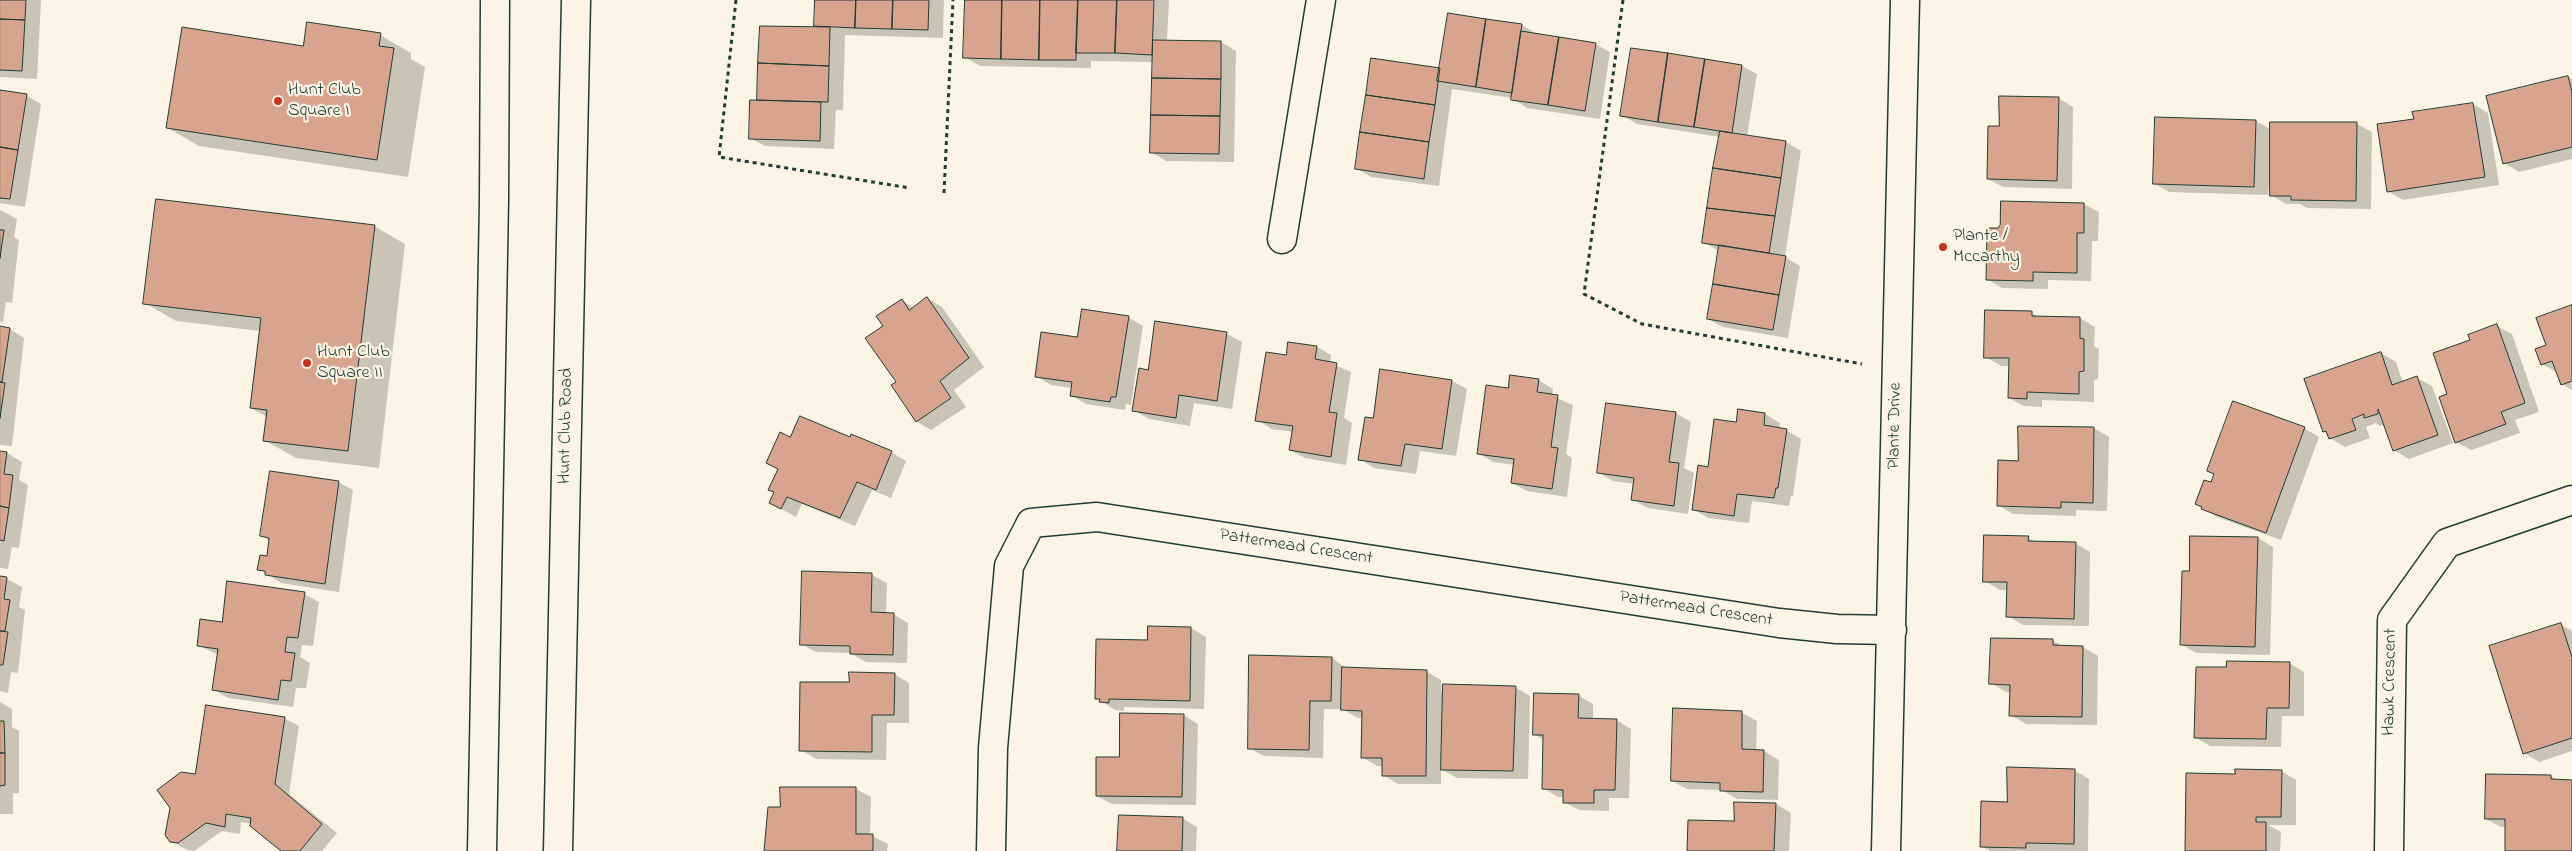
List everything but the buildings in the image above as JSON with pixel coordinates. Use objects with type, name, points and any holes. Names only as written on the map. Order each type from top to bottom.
[{"type":"street","points":[[482,851],[494,201],[495,0]]},
{"type":"street","name":"Hunt Club Road","points":[[558,851],[576,0]]},
{"type":"street","points":[[1282,239],[1321,0]]},
{"type":"street","name":"Plante Drive","points":[[1886,851],[1904,0]]},
{"type":"street","name":"Hawk Crescent","points":[[2388,851],[2392,620],[2447,543],[2572,500]]},
{"type":"street","name":"Pattermead Crescent","points":[[991,851],[993,748],[1008,566],[1031,523],[1097,517],[1779,623],[1837,629],[1892,630]]},
{"type":"path","points":[[736,0],[719,157],[910,188]]},
{"type":"path","points":[[944,193],[953,0]]},
{"type":"path","points":[[1623,0],[1584,294],[1642,324],[1897,370]]},
{"type":"place","name":"Hunt Club Square I","points":[[278,101]]},
{"type":"place","name":"Plante / Mccarthy","points":[[1943,247]]},
{"type":"place","name":"Hunt Club Square II","points":[[307,363]]}]
